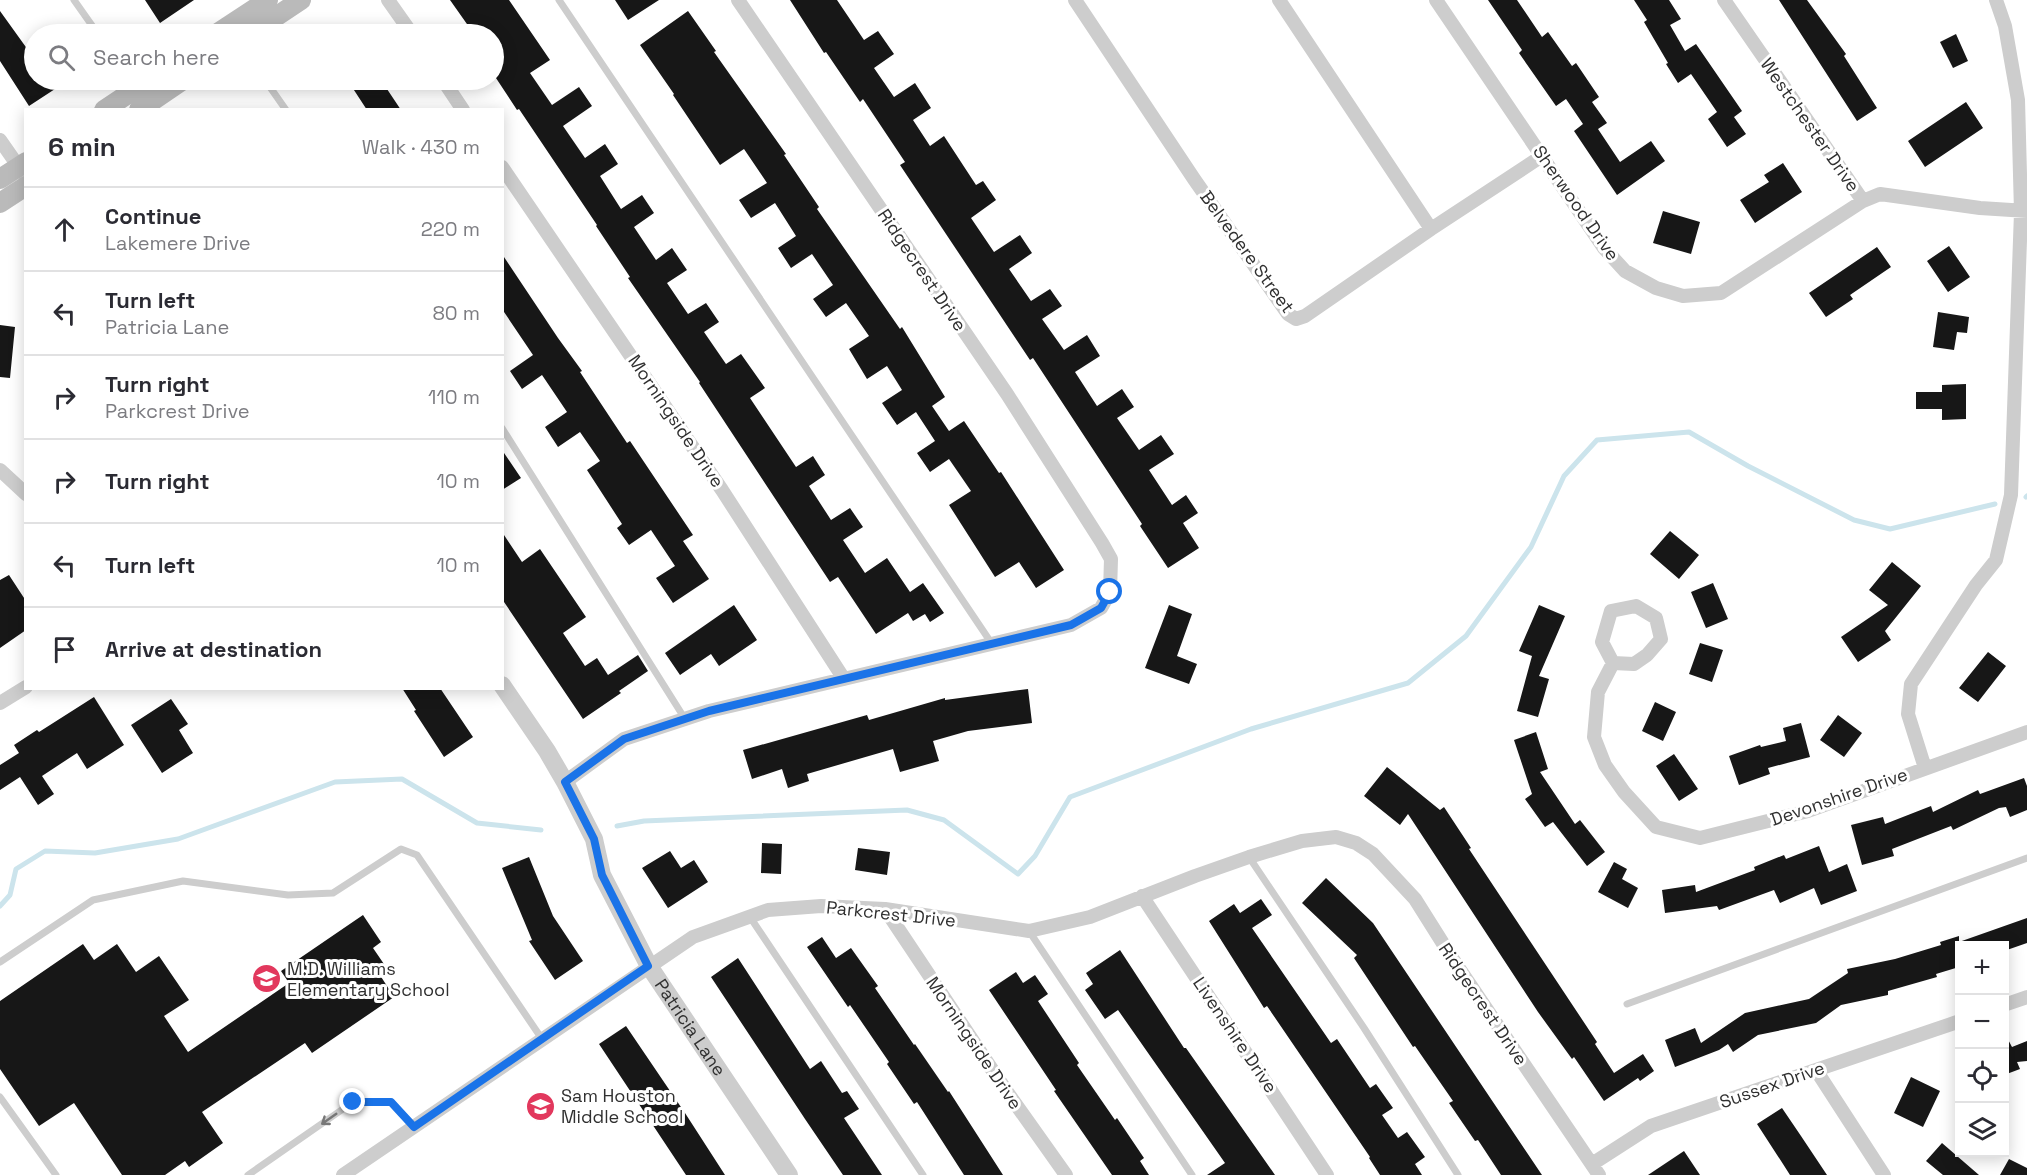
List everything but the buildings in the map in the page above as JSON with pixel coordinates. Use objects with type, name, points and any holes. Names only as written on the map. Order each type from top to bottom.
[{"type":"main road","points":[[236,24],[255,14],[301,0]]},
{"type":"main road","points":[[111,108],[130,90]]},
{"type":"main road","points":[[142,108],[168,90]]},
{"type":"main road","points":[[0,179],[23,169]]},
{"type":"main road","points":[[0,203],[24,187]]},
{"type":"street","points":[[387,0],[405,24]]},
{"type":"street","name":"Ridgecrest Drive","points":[[565,782],[624,739],[709,711],[1071,625],[1101,608],[1110,592],[1111,559],[1102,543],[1007,394],[738,0]]},
{"type":"street","name":"Belvedere Street","points":[[1075,0],[1194,179],[1288,314],[1296,319],[1305,316],[1542,156]]},
{"type":"street","points":[[1279,0],[1431,229]]},
{"type":"street","name":"Sherwood Drive","points":[[1436,0],[1604,248],[1625,271],[1656,288],[1683,296],[1721,293],[1863,201]]},
{"type":"street","name":"Westchester Drive","points":[[1724,0],[1863,201],[1880,194],[2024,212]]},
{"type":"street","points":[[1925,768],[1908,714],[1911,684],[1976,585],[1996,560],[2011,495],[2024,212],[2018,100],[2005,26],[1996,0]]},
{"type":"street","points":[[450,90],[462,108]]},
{"type":"street","points":[[0,140],[23,169]]},
{"type":"street","name":"Morningside Drive","points":[[504,170],[722,490],[844,679]]},
{"type":"street","points":[[0,471],[24,492]]},
{"type":"street","points":[[1636,606],[1656,618],[1661,639],[1647,655],[1634,664],[1613,663],[1602,642],[1611,611],[1636,606]]},
{"type":"street","name":"Devonshire Drive","points":[[1613,663],[1598,692],[1594,737],[1605,765],[1624,792],[1656,828],[1700,838],[1808,812],[2027,732]]},
{"type":"street","points":[[0,703],[24,688]]},
{"type":"street","name":"Patricia Lane","points":[[504,688],[565,782],[594,839],[602,875],[648,966],[789,1175]]},
{"type":"street","name":"Parkcrest Drive","points":[[344,1175],[693,937],[768,910],[820,906],[885,909],[1029,931],[1090,917],[1249,857],[1302,841],[1336,837],[1356,843]]},
{"type":"street","name":"Ridgecrest Drive","points":[[1356,843],[1373,854],[1415,899],[1454,961],[1595,1169]]},
{"type":"street","name":"Livenshire Drive","points":[[1142,896],[1327,1175]]},
{"type":"street","name":"Morningside Drive","points":[[885,909],[1005,1089],[1066,1175]]},
{"type":"street","points":[[2009,1003],[2027,997]]},
{"type":"street","name":"Sussex Drive","points":[[1595,1169],[1651,1126],[1955,1022]]},
{"type":"street","points":[[1815,1070],[1884,1175]]},
{"type":"lane","points":[[74,0],[91,24]]},
{"type":"lane","points":[[559,0],[992,644]]},
{"type":"lane","points":[[272,90],[285,108]]},
{"type":"lane","points":[[504,431],[685,718]]},
{"type":"lane","points":[[0,962],[93,900],[183,881],[288,895],[333,893],[401,849],[417,855],[542,1039]]},
{"type":"lane","points":[[1249,857],[1377,1048],[1458,1175]]},
{"type":"lane","points":[[1627,1004],[2027,858]]},
{"type":"lane","points":[[750,917],[923,1175]]},
{"type":"lane","points":[[1029,931],[1192,1175]]},
{"type":"lane","points":[[0,1097],[56,1175]]},
{"type":"lane","points":[[248,1175],[353,1102],[391,1102],[414,1127]]},
{"type":"waterway","points":[[617,826],[644,821],[907,810],[944,820],[1018,874],[1035,856],[1070,797],[1251,729],[1408,683],[1466,636],[1531,547],[1564,476],[1597,440],[1689,432],[1748,466],[1854,520],[1890,529],[1995,504]]},
{"type":"waterway","points":[[0,906],[10,895],[16,869],[45,851],[95,853],[178,839],[335,782],[402,779],[477,823],[541,830]]},
{"type":"place","name":"M.D. Williams Elementary School","points":[[266,979]]},
{"type":"place","name":"Sam Houston Middle School","points":[[540,1106]]},
{"type":"route","points":[[353,1102],[391,1102],[414,1127],[648,966],[602,875],[594,839],[565,782],[624,739],[709,711],[1071,625],[1101,608],[1110,592]]}]
